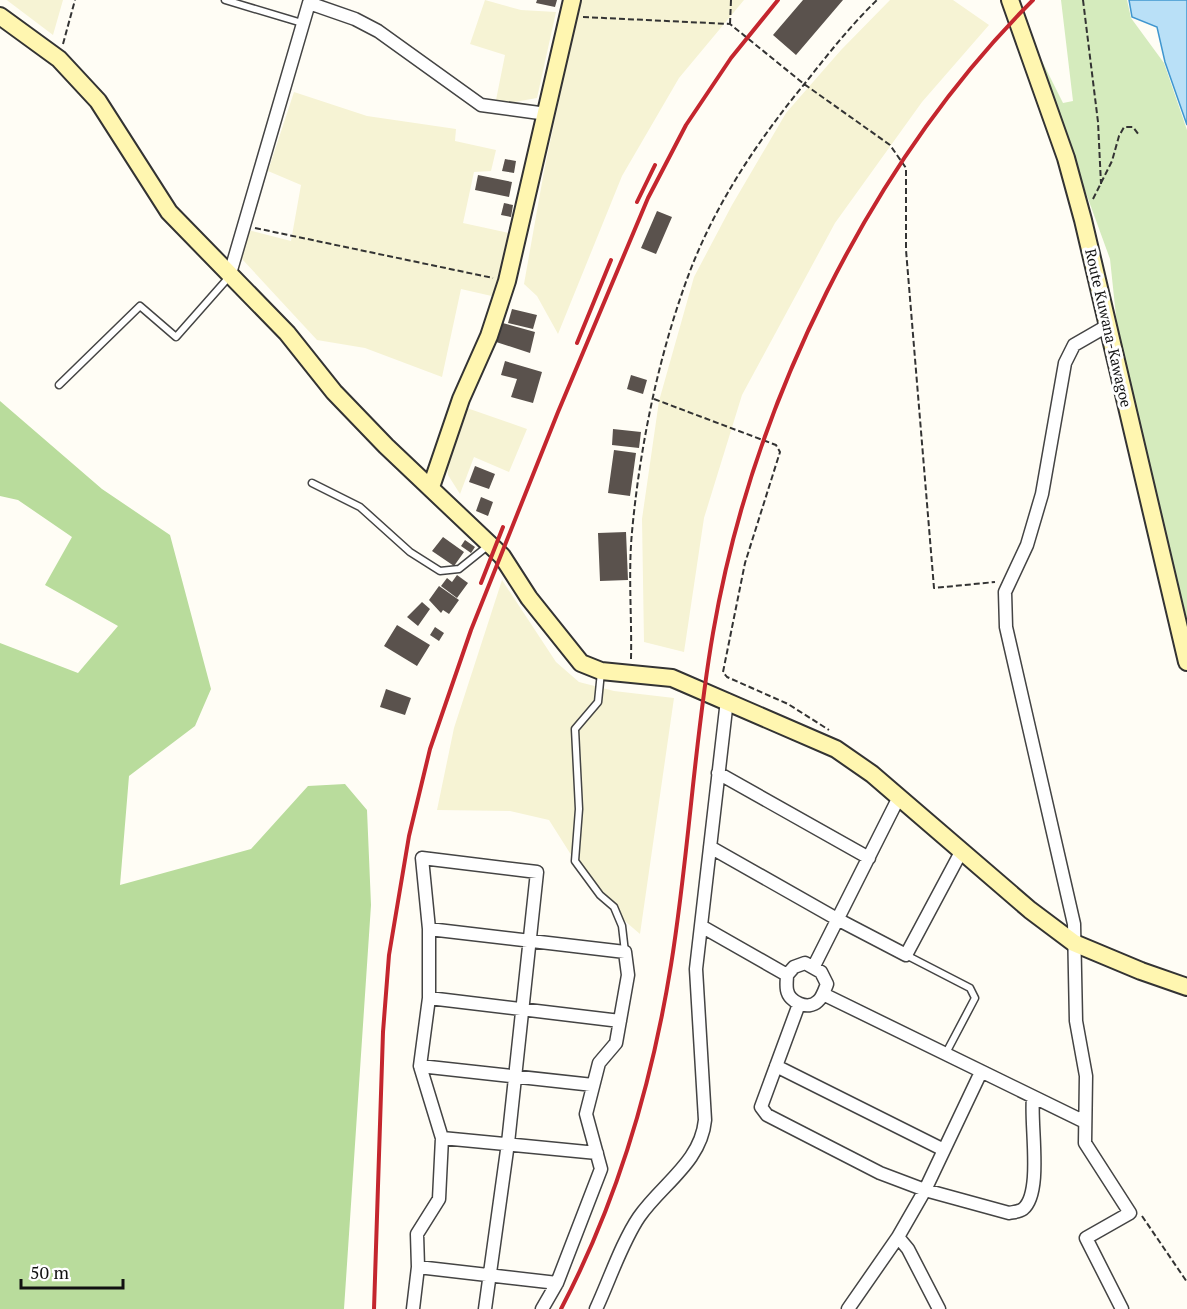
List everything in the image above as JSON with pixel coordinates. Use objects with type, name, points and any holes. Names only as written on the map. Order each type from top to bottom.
[{"type":"street","name":"Route Kuwana-Kawagoe","points":[[1010,0],[1066,158],[1083,220],[1187,662]]},
{"type":"street","points":[[230,277],[309,1],[355,19],[378,31],[481,105],[546,114]]},
{"type":"street","points":[[431,487],[461,399],[489,336],[507,281],[570,8]]},
{"type":"street","points":[[0,16],[59,59],[98,101],[169,212],[287,333],[334,392],[386,446],[502,556],[529,598],[581,663],[601,671],[672,678],[836,749],[872,774],[898,799],[1030,910],[1074,942],[1141,971],[1187,987]]},
{"type":"street","points":[[1107,326],[1074,345],[1065,363],[1042,494],[1027,545],[1005,592],[1006,627],[1074,924],[1076,1021],[1086,1076],[1085,1143],[1130,1213],[1086,1238],[1122,1309]]},
{"type":"street","points":[[596,1309],[638,1218],[698,1150],[704,1136],[696,969],[727,700]]},
{"type":"street","points":[[718,773],[869,858]]},
{"type":"street","points":[[814,966],[898,799]]},
{"type":"street","points":[[710,847],[906,955],[961,852]]},
{"type":"street","points":[[412,1309],[418,1267],[417,1234],[439,1199],[442,1138],[420,1066],[429,998],[429,929],[422,858],[537,872],[508,1143],[485,1309]]},
{"type":"street","points":[[700,926],[787,975]]},
{"type":"street","points":[[429,929],[625,952],[628,975],[616,1043],[599,1063],[586,1114],[601,1170],[556,1282],[542,1309]]},
{"type":"street","points":[[805,963],[814,966],[821,972],[827,984],[819,1001],[812,1005],[799,1004],[790,996],[787,989],[787,975],[794,966],[805,963]]},
{"type":"street","points":[[823,994],[1085,1122]]},
{"type":"street","points":[[429,998],[620,1021]]},
{"type":"street","points":[[799,1004],[761,1107],[767,1115],[880,1173],[925,1190],[1009,1213],[1022,1210],[1030,1199],[1034,1184],[1033,1098]]},
{"type":"street","points":[[420,1066],[593,1084]]},
{"type":"street","points":[[776,1066],[944,1150]]},
{"type":"street","points":[[848,1309],[898,1237],[925,1190],[981,1072]]},
{"type":"street","points":[[442,1138],[597,1153]]},
{"type":"street","points":[[898,1237],[908,1249],[939,1309]]},
{"type":"street","points":[[418,1267],[490,1277],[556,1282]]},
{"type":"lane","points":[[225,0],[302,24]]},
{"type":"lane","points":[[59,385],[140,306],[176,337],[230,277]]},
{"type":"lane","points":[[312,483],[360,507],[410,552],[440,571],[459,569],[490,544]]},
{"type":"lane","points":[[601,671],[598,702],[575,729],[579,809],[575,861],[600,895],[614,907],[622,926],[625,952]]},
{"type":"lane","points":[[906,955],[970,988],[975,998],[946,1053]]},
{"type":"path","points":[[59,59],[75,0]]},
{"type":"path","points":[[730,0],[730,24]]},
{"type":"path","points":[[631,674],[632,534],[643,451],[654,399],[690,270],[731,186],[757,144],[852,24],[878,0]]},
{"type":"path","points":[[1083,0],[1098,122],[1101,184]]},
{"type":"path","points":[[570,8],[730,24],[804,84],[890,145],[906,168],[906,250],[934,588],[1011,580]]},
{"type":"path","points":[[1083,220],[1101,184],[1124,127],[1133,127],[1138,135]]},
{"type":"path","points":[[244,226],[507,281]]},
{"type":"path","points":[[654,399],[776,445],[780,452],[745,563],[723,672],[727,678],[788,704]]},
{"type":"path","points":[[1130,1213],[1138,1211],[1187,1282]]},
{"type":"shaded area","points":[[63,0],[53,35],[8,1]]},
{"type":"shaded area","points":[[485,0],[521,10],[556,12],[537,98],[509,103],[496,100],[505,55],[470,44]]},
{"type":"shaded area","points":[[580,0],[744,0],[679,78],[622,176],[558,334],[537,296],[524,284],[544,171]]},
{"type":"shaded area","points":[[890,0],[953,0],[989,25],[922,102],[835,223],[742,395],[704,518],[684,652],[644,642],[642,519],[659,401],[694,277],[732,205],[786,113],[841,50]]},
{"type":"shaded area","points":[[294,92],[367,116],[456,129],[455,141],[496,150],[491,171],[474,172],[463,223],[509,233],[496,297],[461,289],[442,377],[365,348],[317,340],[242,259],[248,230],[291,241],[301,185],[268,171]]},
{"type":"shaded area","points":[[464,407],[527,429],[509,472],[474,457],[460,494],[448,475],[447,465]]},
{"type":"shaded area","points":[[502,580],[556,662],[579,682],[614,691],[674,698],[640,934],[599,899],[549,820],[510,811],[437,810],[454,728]]},
{"type":"green space","points":[[1061,0],[1127,0],[1131,18],[1164,63],[1187,130],[1187,620],[1120,354],[1110,259],[1027,31],[1063,103],[1073,101]]},
{"type":"green space","points":[[0,401],[102,489],[170,535],[211,689],[195,726],[129,776],[120,885],[251,849],[308,786],[345,784],[367,810],[371,905],[344,1309],[0,1309],[0,643],[78,673],[118,626],[45,585],[72,537],[18,500],[0,496]]},
{"type":"water","points":[[1129,0],[1187,0],[1187,125],[1165,62],[1157,27],[1132,17]]},
{"type":"building","points":[[537,0],[557,0],[555,7],[536,3]]},
{"type":"building","points":[[803,0],[843,0],[796,55],[773,35]]},
{"type":"building","points":[[505,159],[516,161],[514,173],[502,171]]},
{"type":"building","points":[[478,175],[512,182],[509,197],[475,190]]},
{"type":"building","points":[[504,203],[513,205],[511,217],[501,215]]},
{"type":"building","points":[[657,211],[672,217],[656,254],[641,248]]},
{"type":"building","points":[[512,309],[537,315],[533,329],[508,323]]},
{"type":"building","points":[[499,322],[535,332],[530,353],[493,341]]},
{"type":"building","points":[[505,361],[542,372],[533,403],[511,397],[517,379],[501,375]]},
{"type":"building","points":[[631,375],[647,380],[643,394],[627,389]]},
{"type":"building","points":[[613,429],[641,432],[639,448],[612,445]]},
{"type":"building","points":[[614,450],[636,453],[630,496],[608,493]]},
{"type":"building","points":[[475,466],[495,474],[489,489],[469,482]]},
{"type":"building","points":[[481,497],[493,502],[488,516],[476,511]]},
{"type":"building","points":[[626,532],[628,580],[600,581],[598,533]]},
{"type":"building","points":[[443,537],[464,552],[454,566],[432,551]]},
{"type":"building","points":[[465,540],[475,547],[471,553],[461,546]]},
{"type":"building","points":[[457,575],[468,583],[457,598],[441,586],[447,578],[452,582]]},
{"type":"building","points":[[439,586],[459,600],[449,614],[443,610],[441,613],[429,600]]},
{"type":"building","points":[[422,602],[430,609],[418,626],[407,617]]},
{"type":"building","points":[[397,625],[430,645],[417,666],[384,646]]},
{"type":"building","points":[[435,627],[444,633],[439,641],[430,635]]},
{"type":"building","points":[[386,689],[411,698],[405,715],[380,707]]},
{"type":"railway","points":[[374,1309],[383,1032],[389,955],[409,836],[430,749],[471,630],[558,412],[648,198],[686,125],[731,58],[778,0]]},
{"type":"railway","points":[[561,1309],[599,1227],[615,1184],[630,1141],[654,1053],[677,923],[706,674],[713,633],[731,547],[757,461],[788,376],[826,292],[870,212],[920,136],[974,65],[1033,0]]},
{"type":"railway","points":[[637,202],[655,165]]},
{"type":"railway","points":[[577,343],[611,260]]},
{"type":"railway","points":[[481,583],[503,527]]}]
